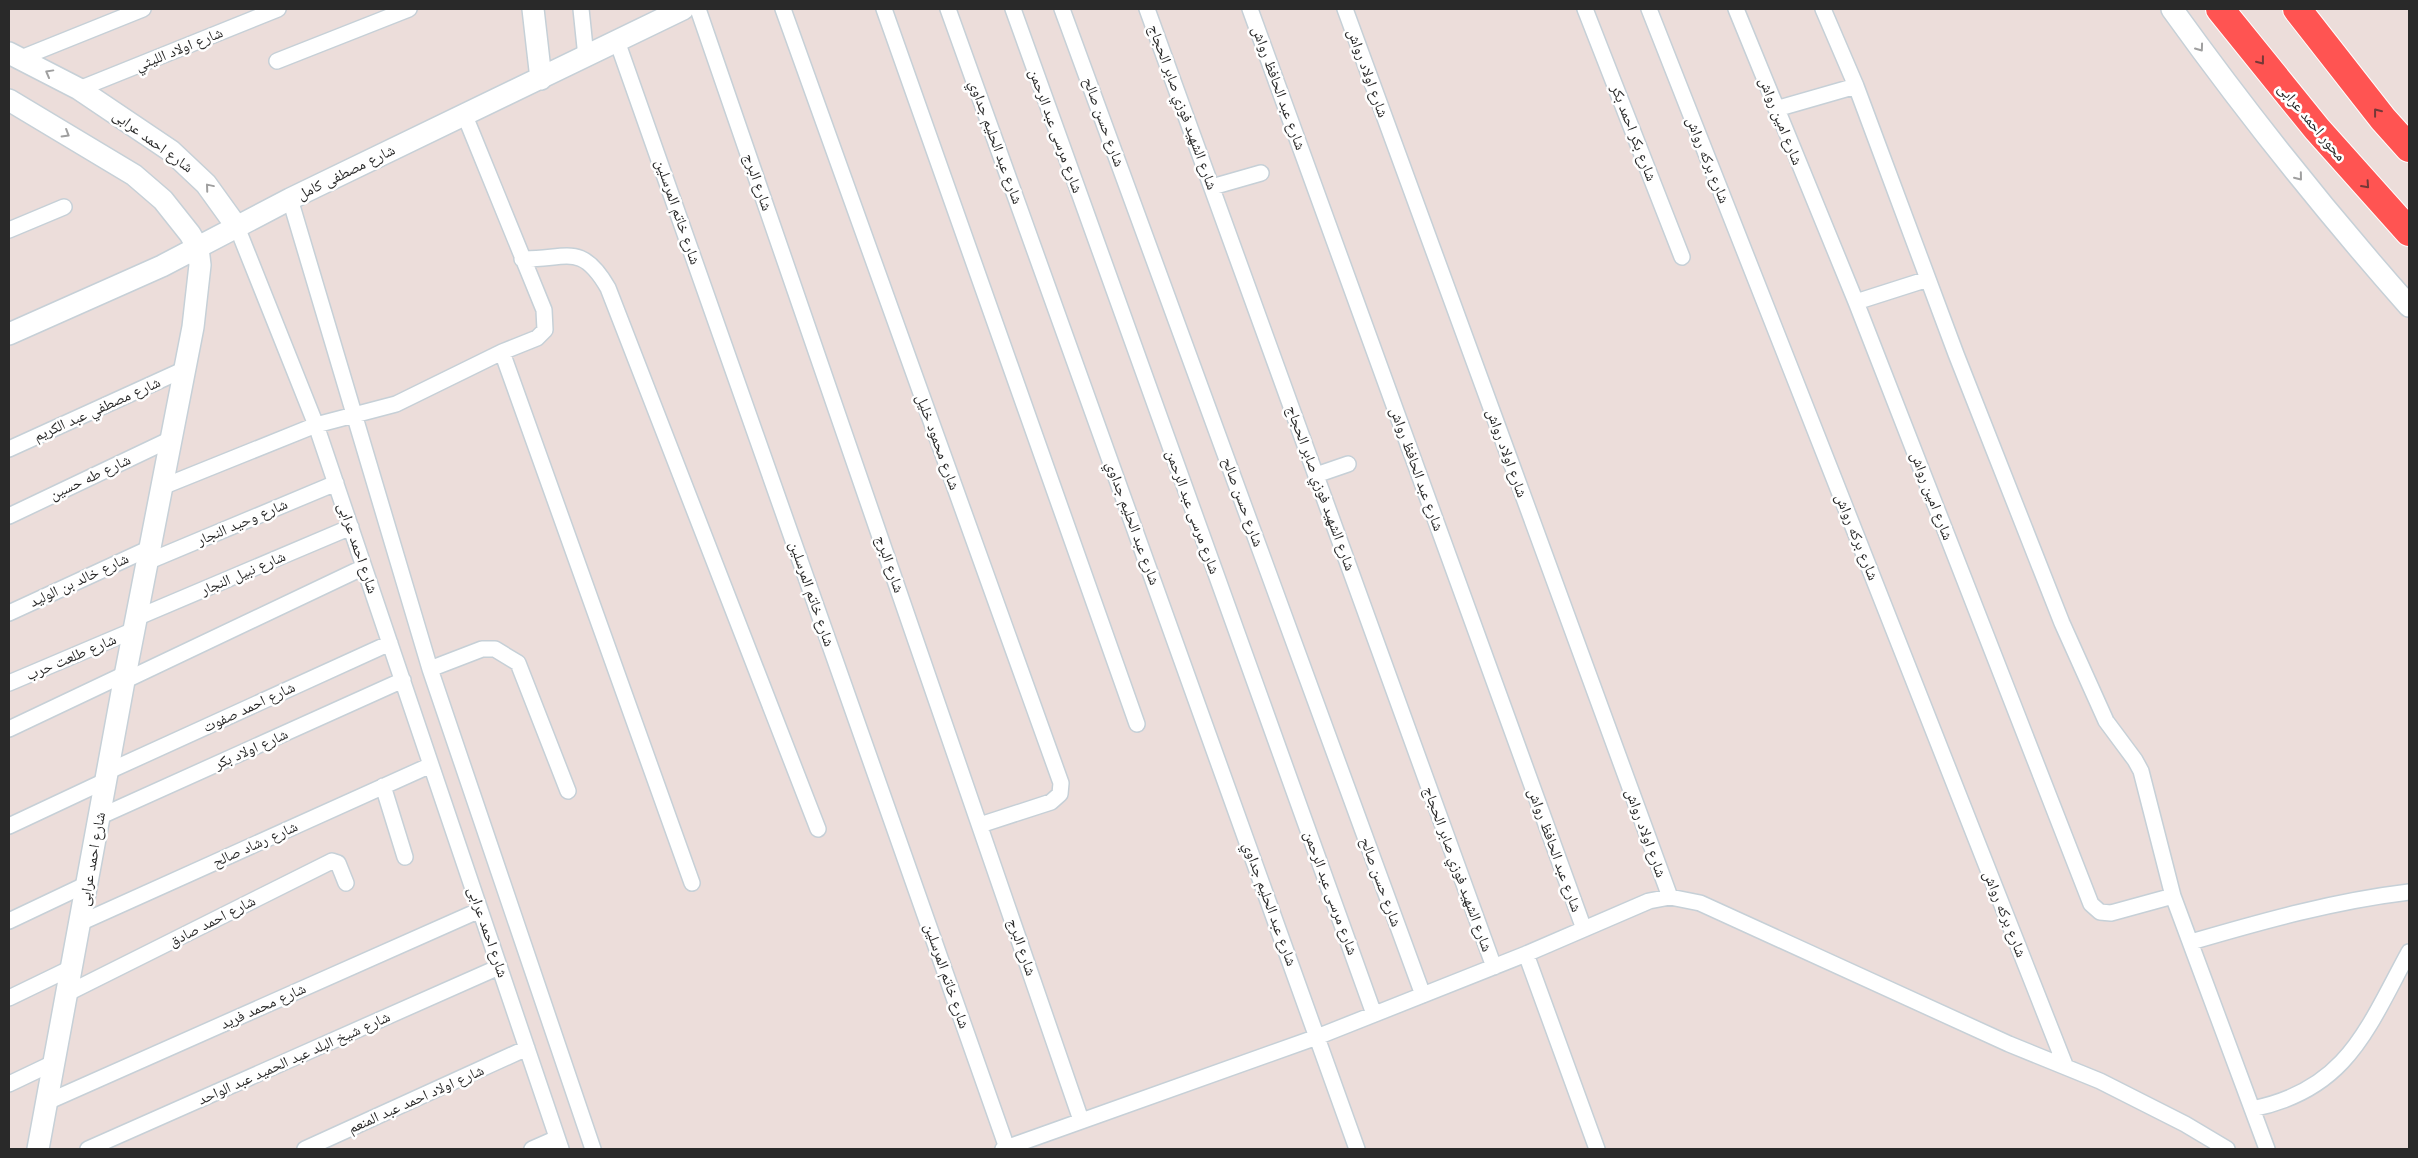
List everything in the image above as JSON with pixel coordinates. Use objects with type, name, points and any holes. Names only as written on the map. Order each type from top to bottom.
[{"type":"highway","name":"محور احمد عرابى","points":[[2220,9],[2317,129],[2409,232]]},
{"type":"highway","points":[[2297,9],[2383,119],[2409,148]]},
{"type":"street","points":[[15,56],[143,9]]},
{"type":"street","name":"شارع اولاد الليثي","points":[[79,90],[278,9]]},
{"type":"street","points":[[277,61],[409,9]]},
{"type":"street","points":[[533,9],[540,79]]},
{"type":"street","points":[[581,9],[586,56]]},
{"type":"street","name":"شارع البرج","points":[[698,9],[1081,1120]]},
{"type":"street","name":"شارع محمود خليل","points":[[783,9],[1061,783],[1060,794],[1051,802],[980,825]]},
{"type":"street","points":[[884,9],[1137,724]]},
{"type":"street","name":"شارع عبد الحليم جداوي","points":[[948,9],[1357,1149]]},
{"type":"street","name":"شارع مرسى عبد الرحمن","points":[[1012,9],[1374,1014]]},
{"type":"street","name":"شارع حسن صالح","points":[[1062,9],[1423,995]]},
{"type":"street","name":"شارع الشهيد فوزي صابر الحجاج","points":[[1147,9],[1494,967]]},
{"type":"street","name":"شارع عبد الحافظ رواش","points":[[1250,9],[1584,929]]},
{"type":"street","name":"شارع اولاد رواش","points":[[1345,9],[1670,897]]},
{"type":"street","name":"شارع بكر احمد بكر","points":[[1585,9],[1682,257]]},
{"type":"street","name":"شارع بركه رواش","points":[[1648,9],[2065,1065]]},
{"type":"street","name":"شارع امين رواش","points":[[1736,9],[1856,302],[2091,904],[2100,912],[2111,913],[2173,896]]},
{"type":"street","points":[[1823,9],[1856,86],[2062,624],[2106,721],[2135,760],[2140,771],[2173,896],[2267,1149]]},
{"type":"street","points":[[2172,9],[2265,135],[2409,306]]},
{"type":"street","name":"شارع مصطفى كامل","points":[[9,334],[162,266],[290,199],[465,116],[617,41],[672,11]]},
{"type":"street","name":"شارع خاتم المرسلين","points":[[617,41],[1011,1148]]},
{"type":"street","name":"شارع احمد عرابى","points":[[15,56],[79,90],[171,151],[195,172],[218,198],[237,227],[316,425],[559,1143]]},
{"type":"street","points":[[1776,109],[1856,86]]},
{"type":"street","name":"شارع احمد عرابى","points":[[13,107],[134,175],[163,200],[190,234],[198,248],[200,265],[197,298],[185,369],[124,678],[80,924],[35,1148]]},
{"type":"street","points":[[162,486],[316,425],[354,417],[396,404],[502,352],[537,338],[545,330],[544,310],[465,116]]},
{"type":"street","points":[[1212,187],[1261,173]]},
{"type":"street","points":[[290,199],[430,669],[593,1149]]},
{"type":"street","points":[[9,230],[64,207]]},
{"type":"street","points":[[522,259],[578,256],[599,273],[608,288],[818,829]]},
{"type":"street","points":[[1856,302],[1928,278]]},
{"type":"street","points":[[502,352],[692,883]]},
{"type":"street","name":"شارع مصطفي عبد الكريم","points":[[9,449],[185,369]]},
{"type":"street","name":"شارع طه حسين","points":[[9,516],[171,438]]},
{"type":"street","points":[[1316,475],[1348,464]]},
{"type":"street","name":"شارع وحيد النجار","points":[[149,555],[336,483]]},
{"type":"street","name":"شارع نبيل النجار","points":[[135,624],[351,528]]},
{"type":"street","name":"شارع خالد بن الوليد","points":[[9,613],[149,555]]},
{"type":"street","points":[[9,729],[364,567]]},
{"type":"street","name":"شارع طلعت حرب","points":[[9,683],[135,624]]},
{"type":"street","name":"شارع احمد صفوت","points":[[9,826],[108,775],[390,642]]},
{"type":"street","points":[[430,669],[482,649],[495,649],[518,663],[568,791]]},
{"type":"street","name":"شارع اولاد بكر","points":[[99,817],[402,680]]},
{"type":"street","name":"شارع رشاد صالح","points":[[80,924],[431,765]]},
{"type":"street","points":[[383,786],[405,856]]},
{"type":"street","name":"شارع احمد صادق","points":[[66,994],[332,861],[338,863],[346,883]]},
{"type":"street","points":[[9,921],[87,884]]},
{"type":"street","points":[[2191,942],[2301,910],[2356,899],[2409,892]]},
{"type":"street","points":[[1011,1148],[1081,1120],[1317,1037],[1526,954],[1649,901],[1670,897],[1685,898],[1707,906],[2009,1044],[2065,1065],[2185,1124],[2226,1149]]},
{"type":"street","name":"شارع محمد فريد","points":[[45,1103],[480,910]]},
{"type":"street","points":[[2252,1109],[2274,1105],[2308,1090],[2332,1074],[2360,1041],[2409,952]]},
{"type":"street","points":[[1526,954],[1597,1149]]},
{"type":"street","name":"شارع شيخ البلد عبد الحميد عبد الواحد","points":[[88,1149],[500,967]]},
{"type":"street","points":[[9,998],[71,968]]},
{"type":"street","name":"شارع اولاد احمد عبد المنعم","points":[[305,1149],[527,1048]]},
{"type":"street","points":[[9,1084],[53,1063]]},
{"type":"street","points":[[532,1149],[559,1143]]}]
